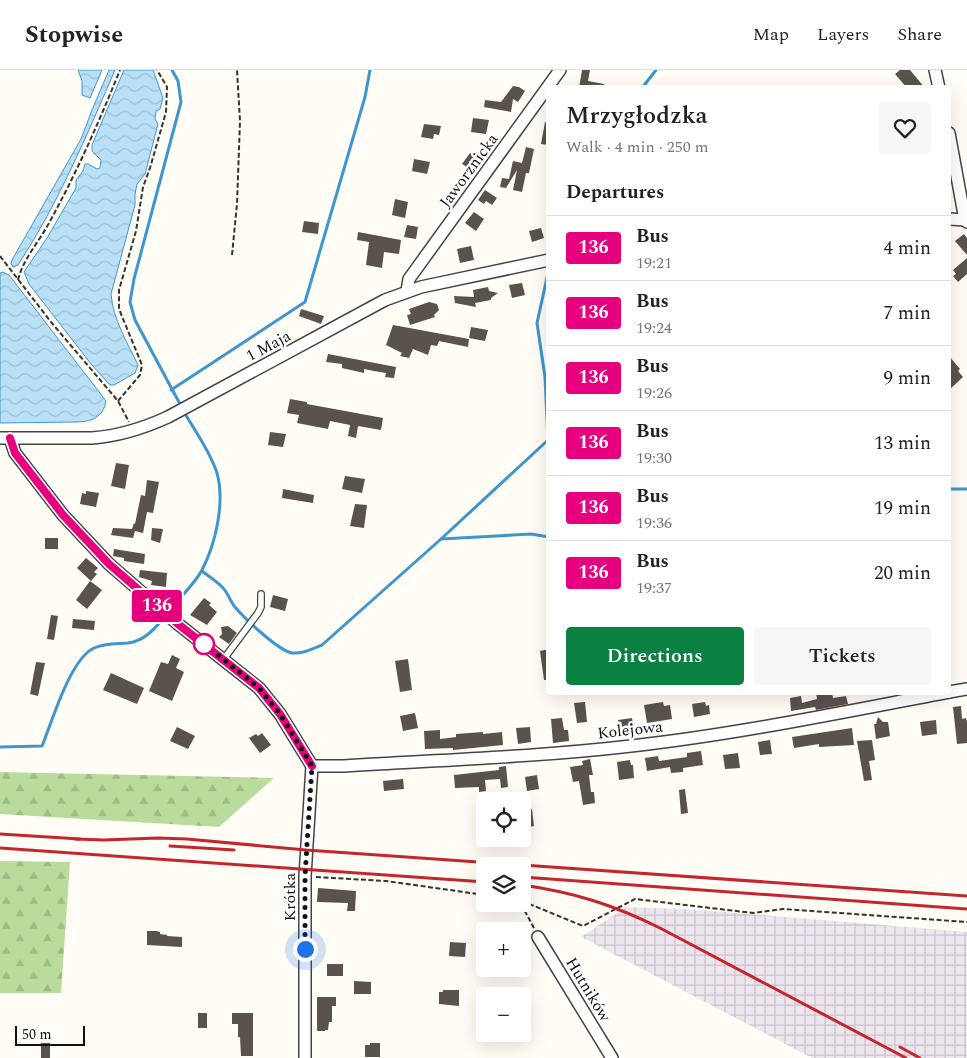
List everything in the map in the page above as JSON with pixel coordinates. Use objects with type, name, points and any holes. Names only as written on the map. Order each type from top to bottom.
[{"type":"street","name":"Jaworznicka","points":[[549,85],[560,70]]},
{"type":"street","points":[[935,70],[938,85]]},
{"type":"street","name":"Jaworznicka","points":[[406,291],[409,279],[546,89]]},
{"type":"street","points":[[951,143],[966,221],[951,219]]},
{"type":"street","name":"1 Maja","points":[[5,438],[92,438],[106,437],[134,430],[168,417],[385,300],[406,291],[546,261]]},
{"type":"street","points":[[5,438],[81,536],[109,564],[178,624],[259,688],[274,704],[312,766]]},
{"type":"street","name":"Kolejowa","points":[[951,692],[967,689]]},
{"type":"street","name":"Kolejowa","points":[[312,766],[344,766],[523,755],[631,746],[767,726],[933,695]]},
{"type":"street","name":"Krótka","points":[[305,1058],[305,876],[312,766]]},
{"type":"street","name":"Hutników","points":[[538,937],[612,1058]]},
{"type":"lane","points":[[223,660],[261,607],[261,594]]},
{"type":"path","points":[[18,280],[21,270],[49,224],[82,158],[120,70]]},
{"type":"path","points":[[118,401],[140,375],[142,365],[120,309],[119,290],[136,231],[143,187],[166,112],[167,87],[157,70]]},
{"type":"path","points":[[232,255],[237,204],[240,121],[238,70]]},
{"type":"path","points":[[0,256],[51,322],[118,401],[134,430]]},
{"type":"path","points":[[305,876],[386,881],[476,894]]},
{"type":"path","points":[[531,906],[582,926],[635,899],[753,913],[783,909],[967,922]]},
{"type":"path","points":[[526,912],[538,937]]},
{"type":"shaded area","points":[[626,907],[688,909],[967,932],[967,1058],[812,1058],[581,937]]},
{"type":"green space","points":[[0,772],[274,778],[219,827],[0,814]]},
{"type":"green space","points":[[0,861],[70,862],[61,993],[0,993]]},
{"type":"water","points":[[78,70],[102,70],[90,98],[82,95],[82,81]]},
{"type":"water","points":[[109,70],[115,70],[71,170],[32,242],[18,265],[13,267],[11,264],[12,260],[81,139]]},
{"type":"water","points":[[124,70],[153,70],[163,98],[160,109],[156,111],[155,119],[158,124],[145,174],[137,184],[135,205],[111,294],[118,321],[138,365],[135,373],[114,385],[110,385],[91,364],[29,284],[24,272],[47,238],[76,188],[76,180],[83,171],[85,164],[97,169],[100,168],[101,160],[92,151],[92,145]]},
{"type":"water","points":[[3,272],[9,275],[106,401],[102,411],[95,418],[81,422],[0,423],[0,273]]},
{"type":"building","points":[[582,70],[590,70],[588,81],[604,84],[604,85],[580,85]]},
{"type":"building","points":[[900,70],[910,70],[922,85],[904,85],[895,74]]},
{"type":"building","points":[[513,86],[525,91],[518,102],[513,99],[511,112],[484,107],[485,100],[501,102]]},
{"type":"building","points":[[473,118],[489,120],[486,134],[471,132]]},
{"type":"building","points":[[545,122],[546,145],[541,144]]},
{"type":"building","points":[[424,124],[441,126],[439,135],[434,134],[433,139],[421,137]]},
{"type":"building","points":[[526,147],[534,149],[529,173],[526,173],[522,192],[513,190],[517,170],[506,188],[500,187],[502,178],[509,179],[513,161],[522,163]]},
{"type":"building","points":[[470,153],[480,158],[472,170],[462,164]]},
{"type":"building","points":[[414,159],[430,162],[427,174],[412,171]]},
{"type":"building","points":[[485,190],[497,198],[492,205],[486,201],[484,204],[478,200]]},
{"type":"building","points":[[395,199],[408,202],[405,218],[392,215]]},
{"type":"building","points":[[474,212],[484,219],[476,231],[465,223]]},
{"type":"building","points":[[304,221],[319,223],[318,234],[302,232]]},
{"type":"building","points":[[407,225],[418,227],[416,239],[404,237]]},
{"type":"building","points":[[541,228],[544,238],[532,242],[529,231]]},
{"type":"building","points":[[358,232],[401,240],[399,254],[384,252],[382,268],[366,265],[369,242],[357,240]]},
{"type":"building","points":[[964,234],[967,238],[967,255],[955,241]]},
{"type":"building","points":[[471,246],[474,260],[460,263],[457,249]]},
{"type":"building","points":[[967,258],[967,274],[958,282],[953,276],[956,274],[953,270]]},
{"type":"building","points":[[522,283],[525,295],[512,298],[509,285]]},
{"type":"building","points":[[488,287],[489,291],[498,293],[491,300],[475,303],[476,307],[455,303],[454,296],[474,297],[473,290]]},
{"type":"building","points":[[429,302],[437,304],[439,310],[434,315],[435,317],[410,325],[407,315],[411,314],[409,309]]},
{"type":"building","points":[[301,309],[324,316],[321,324],[299,316]]},
{"type":"building","points":[[393,325],[469,339],[468,347],[439,341],[437,346],[431,345],[428,355],[413,349],[409,358],[400,356],[402,353],[386,345]]},
{"type":"building","points":[[471,327],[488,330],[485,341],[469,338]]},
{"type":"building","points":[[328,354],[396,367],[394,378],[385,377],[386,373],[364,369],[364,373],[342,368],[342,364],[326,362]]},
{"type":"building","points":[[951,358],[960,369],[958,371],[963,377],[951,388]]},
{"type":"building","points":[[290,399],[383,418],[381,430],[358,426],[356,438],[348,436],[350,425],[330,421],[328,429],[297,423],[299,415],[287,413]]},
{"type":"building","points":[[270,432],[286,434],[283,447],[268,445]]},
{"type":"building","points":[[116,463],[129,465],[125,489],[111,486]]},
{"type":"building","points":[[345,476],[365,479],[362,493],[342,489]]},
{"type":"building","points":[[147,480],[159,482],[153,513],[147,512],[143,533],[135,531],[133,538],[111,535],[113,528],[132,529],[135,524],[141,495],[145,496]]},
{"type":"building","points":[[283,489],[314,495],[313,503],[282,498]]},
{"type":"building","points":[[86,491],[99,493],[96,507],[80,504],[82,493],[86,494]]},
{"type":"building","points":[[355,504],[367,505],[364,528],[350,526]]},
{"type":"building","points":[[152,528],[163,529],[160,543],[151,540]]},
{"type":"building","points":[[45,538],[58,538],[58,549],[45,549]]},
{"type":"building","points":[[114,549],[145,554],[144,564],[124,561],[124,558],[113,556]]},
{"type":"building","points":[[86,558],[98,568],[94,572],[97,574],[91,581],[77,568]]},
{"type":"building","points":[[140,570],[167,573],[166,587],[151,585],[152,581],[139,577]]},
{"type":"building","points":[[90,581],[102,590],[87,609],[76,600]]},
{"type":"building","points":[[273,595],[288,599],[285,611],[270,607]]},
{"type":"building","points":[[204,598],[211,603],[209,605],[217,612],[207,625],[190,615]]},
{"type":"building","points":[[51,615],[58,616],[54,640],[47,639]]},
{"type":"building","points":[[73,619],[95,621],[94,630],[72,628]]},
{"type":"building","points":[[228,626],[237,633],[229,644],[219,637],[222,634],[221,627]]},
{"type":"building","points":[[546,650],[546,680],[544,680],[540,651]]},
{"type":"building","points":[[172,655],[180,659],[176,668],[184,672],[172,701],[149,691],[161,662],[168,664]]},
{"type":"building","points":[[408,659],[412,690],[400,692],[395,661]]},
{"type":"building","points":[[36,662],[45,663],[38,696],[30,694]]},
{"type":"building","points":[[111,673],[144,688],[137,704],[103,690]]},
{"type":"building","points":[[816,695],[832,695],[833,698],[846,696],[848,704],[816,710],[815,707],[791,711],[790,698],[801,696],[802,703],[817,699]]},
{"type":"building","points":[[585,702],[587,722],[577,723],[574,703]]},
{"type":"building","points":[[663,702],[664,706],[670,705],[672,719],[647,723],[644,705]]},
{"type":"building","points":[[705,702],[706,706],[709,705],[710,714],[694,717],[692,704]]},
{"type":"building","points":[[961,706],[962,719],[966,718],[967,722],[967,743],[957,744],[953,707]]},
{"type":"building","points":[[415,713],[418,728],[403,731],[400,716]]},
{"type":"building","points":[[878,717],[883,722],[888,722],[890,736],[876,739],[874,724],[876,724]]},
{"type":"building","points":[[562,718],[564,730],[568,730],[569,741],[553,743],[551,719]]},
{"type":"building","points":[[632,718],[634,731],[620,734],[618,720]]},
{"type":"building","points":[[936,720],[937,734],[922,736],[920,722]]},
{"type":"building","points":[[177,727],[195,736],[188,749],[170,741]]},
{"type":"building","points":[[530,727],[531,742],[518,744],[516,728]]},
{"type":"building","points":[[852,728],[854,745],[819,747],[819,744],[794,748],[792,737]]},
{"type":"building","points":[[440,730],[440,739],[456,737],[456,734],[502,732],[503,745],[453,750],[453,748],[425,749],[424,731]]},
{"type":"building","points":[[262,733],[271,745],[260,753],[249,738]]},
{"type":"building","points":[[770,740],[772,754],[760,755],[758,742]]},
{"type":"building","points":[[872,740],[875,760],[869,761],[872,780],[864,781],[857,741]]},
{"type":"building","points":[[701,751],[703,765],[683,768],[683,772],[671,773],[670,767],[647,771],[645,758],[658,756],[659,761],[687,757],[687,753]]},
{"type":"building","points":[[738,753],[740,768],[725,769],[723,755]]},
{"type":"building","points":[[590,759],[593,775],[589,775],[591,792],[594,792],[595,803],[583,805],[579,781],[573,782],[570,767],[583,765],[582,761]]},
{"type":"building","points":[[630,760],[631,765],[633,765],[634,778],[619,780],[617,762]]},
{"type":"building","points":[[506,766],[508,787],[501,788],[500,779],[485,780],[486,791],[479,792],[479,787],[455,788],[454,775],[499,770],[499,767]]},
{"type":"building","points":[[537,775],[539,789],[527,791],[525,777]]},
{"type":"building","points":[[403,779],[404,789],[384,791],[383,781]]},
{"type":"building","points":[[685,789],[688,813],[681,814],[679,790]]},
{"type":"building","points":[[531,809],[534,826],[531,827]]},
{"type":"building","points":[[318,888],[356,891],[355,911],[347,911],[348,903],[317,902]]},
{"type":"building","points":[[147,931],[157,931],[167,936],[182,937],[182,947],[147,945]]},
{"type":"building","points":[[450,942],[466,943],[465,957],[449,956]]},
{"type":"building","points":[[327,964],[343,964],[343,976],[327,976]]},
{"type":"building","points":[[354,981],[371,982],[371,994],[354,994]]},
{"type":"building","points":[[443,990],[459,990],[459,1006],[439,1004],[439,992],[443,992]]},
{"type":"building","points":[[317,997],[336,997],[336,1006],[332,1006],[332,1022],[329,1022],[328,1030],[325,1031],[317,1031]]},
{"type":"building","points":[[198,1013],[207,1013],[207,1028],[198,1028]]},
{"type":"building","points":[[232,1013],[253,1013],[253,1056],[241,1056],[238,1024],[232,1024]]},
{"type":"building","points":[[41,1043],[50,1043],[50,1058],[41,1058]]},
{"type":"building","points":[[370,1043],[380,1043],[380,1057],[365,1057],[365,1045],[370,1045]]},
{"type":"waterway","points":[[172,70],[178,81],[181,102],[134,279],[130,302],[135,320],[181,406]]},
{"type":"waterway","points":[[171,390],[305,302],[365,97],[370,70]]},
{"type":"waterway","points":[[644,85],[656,70]]},
{"type":"waterway","points":[[546,282],[537,323],[545,377],[546,398]]},
{"type":"waterway","points":[[168,612],[199,576],[211,548],[218,522],[220,497],[217,473],[206,449],[184,412]]},
{"type":"waterway","points":[[202,571],[223,588],[235,607],[246,619],[279,647],[292,653],[307,651],[322,645],[546,442]]},
{"type":"waterway","points":[[951,489],[967,489]]},
{"type":"waterway","points":[[441,539],[531,534],[546,536]]},
{"type":"waterway","points":[[0,747],[42,746],[63,692],[85,654],[102,645],[139,640],[153,630],[164,617]]},
{"type":"railway","points":[[0,834],[80,839]]},
{"type":"railway","points":[[75,839],[187,839],[306,850],[967,896]]},
{"type":"railway","points":[[170,846],[234,850]]},
{"type":"railway","points":[[0,848],[476,881]]},
{"type":"railway","points":[[531,878],[967,909]]},
{"type":"railway","points":[[531,886],[559,891],[593,900],[643,920],[906,1058]]},
{"type":"railway","points":[[900,1047],[920,1058]]},
{"type":"bus line","name":"136","points":[[10,438],[15,453],[81,536],[109,564],[178,624],[259,688],[274,704],[312,766]]},
{"type":"route","points":[[204,644],[201,641],[259,688],[274,704],[312,766],[305,876],[305,949]]}]
